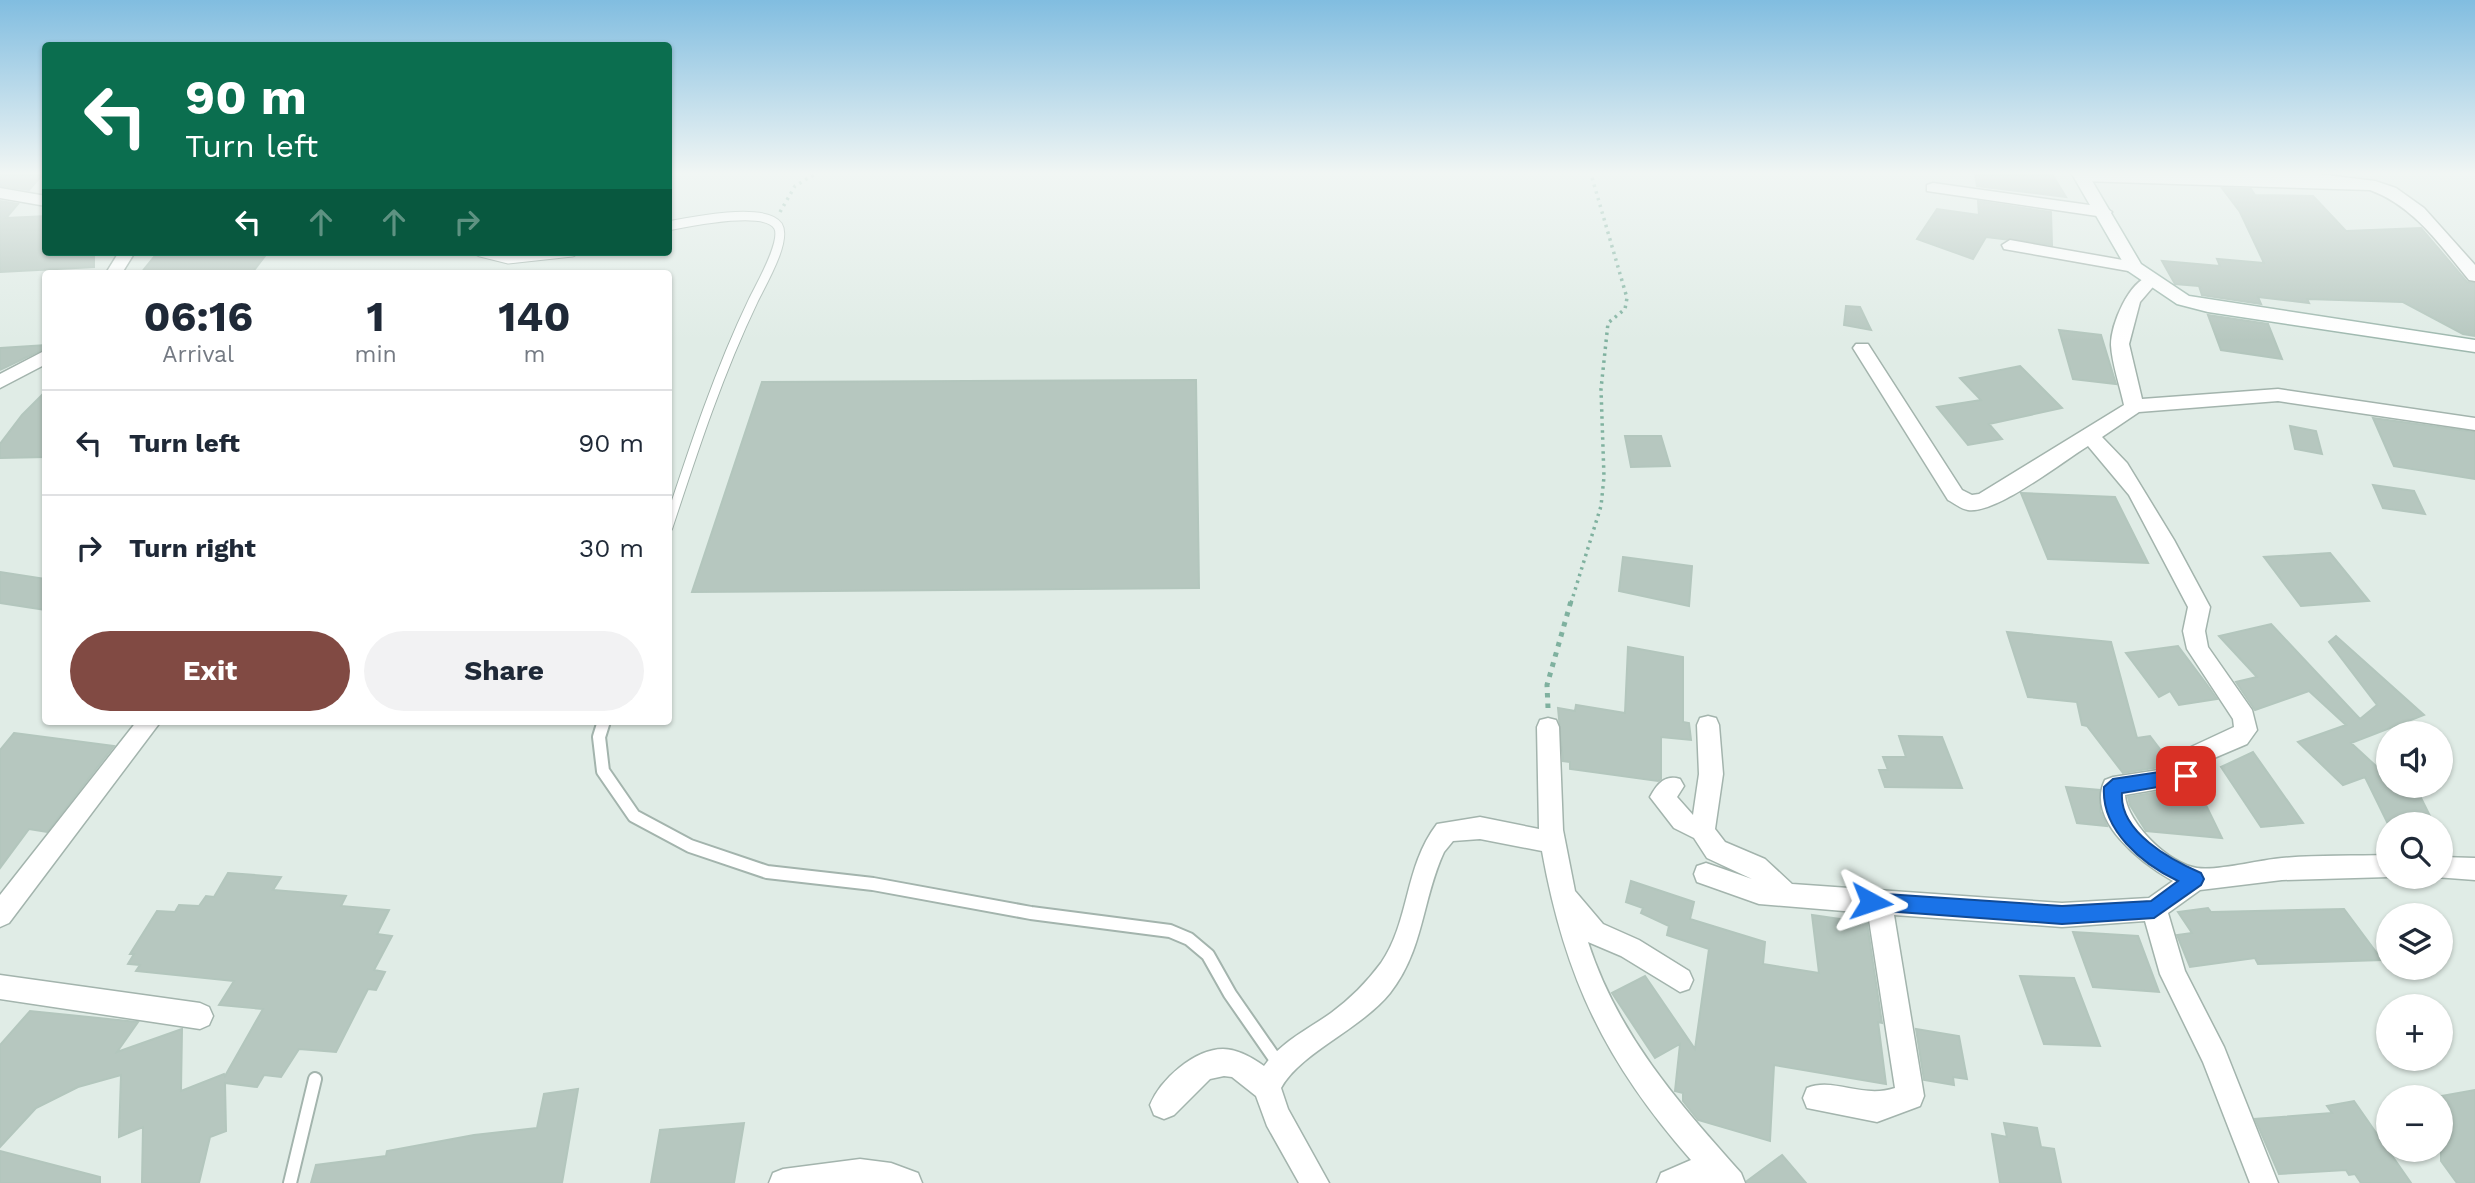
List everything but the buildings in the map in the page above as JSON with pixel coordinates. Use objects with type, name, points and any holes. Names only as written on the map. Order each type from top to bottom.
[{"type":"street","points":[[2115,229],[2142,274]]},
{"type":"street","points":[[2433,229],[2475,276]]},
{"type":"street","points":[[2010,245],[2142,274],[2183,300],[2208,307],[2475,346]]},
{"type":"street","points":[[2134,406],[2120,345],[2142,274]]},
{"type":"street","points":[[1862,348],[1955,495],[1962,501],[1984,500],[2128,413],[2134,406],[2278,395],[2475,424]]},
{"type":"street","points":[[0,382],[42,358]]},
{"type":"street","points":[[2089,436],[2101,444],[2116,464],[2199,607],[2194,631],[2199,649],[2244,717],[2246,730],[2239,738],[2210,745],[2192,760],[2186,776],[2113,787],[2112,806],[2130,836],[2164,865],[2195,879]]},
{"type":"street","points":[[0,915],[147,725]]},
{"type":"street","points":[[1703,831],[1711,774],[1708,725]]},
{"type":"street","points":[[1548,727],[1553,842],[1564,896],[1589,985],[1610,1027],[1658,1100],[1723,1174]]},
{"type":"street","points":[[1672,786],[1662,797],[1682,821],[1703,831],[1716,850],[1756,867],[1784,894]]},
{"type":"street","points":[[1273,1076],[1352,1014],[1397,960],[1430,858],[1437,841],[1446,831],[1480,828],[1553,842]]},
{"type":"street","points":[[1706,874],[1759,893],[2062,915],[2154,909],[2195,879],[2272,869],[2352,864],[2376,865]]},
{"type":"street","points":[[2453,868],[2475,869]]},
{"type":"street","points":[[1564,896],[1594,932],[1630,948],[1680,980]]},
{"type":"street","points":[[1817,1098],[1877,1108],[1910,1096],[1879,902]]},
{"type":"street","points":[[2154,909],[2173,974],[2214,1056],[2264,1183]]},
{"type":"street","points":[[0,987],[200,1016]]},
{"type":"street","points":[[1164,1105],[1196,1069],[1229,1061],[1273,1076]]},
{"type":"street","points":[[1273,1076],[1277,1116],[1315,1183]]},
{"type":"street","points":[[783,1183],[854,1171],[884,1174],[908,1183]]},
{"type":"street","points":[[1671,1183],[1723,1174]]},
{"type":"lane","points":[[672,515],[716,380],[776,250],[779,229]]},
{"type":"lane","points":[[496,256],[508,259],[535,256]]},
{"type":"lane","points":[[603,725],[599,737],[603,771],[626,805],[634,816],[690,846],[767,872],[873,884],[1031,913],[1170,931],[1189,940],[1208,955],[1273,1076]]},
{"type":"lane","points":[[290,1183],[315,1079]]},
{"type":"path","points":[[1548,727],[1547,685],[1552,662],[1601,506],[1604,477],[1601,389],[1608,323],[1625,309],[1628,298],[1607,229]]},
{"type":"route","points":[[1871,902],[2062,915],[2154,909],[2195,879],[2164,865],[2130,836],[2112,806],[2113,787],[2127,782],[2186,776]]}]
